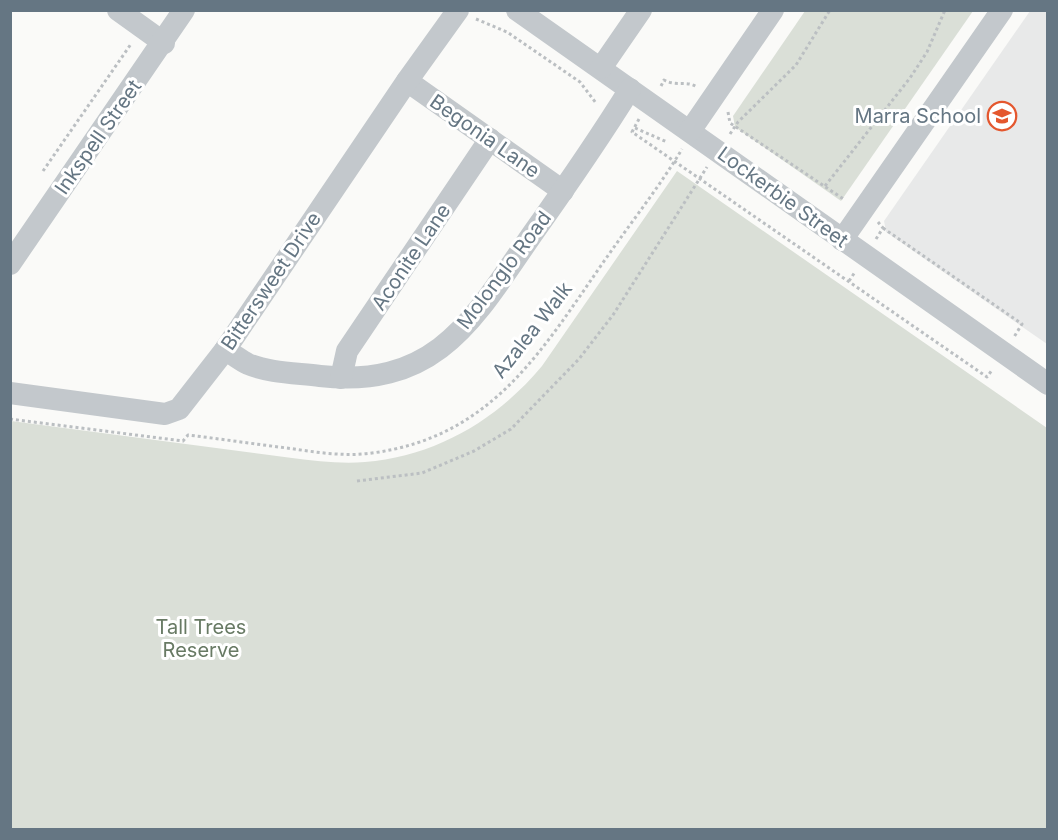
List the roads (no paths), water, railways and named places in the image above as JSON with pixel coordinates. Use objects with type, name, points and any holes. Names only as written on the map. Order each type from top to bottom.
[{"type":"street","points":[[118,10],[164,43]]},
{"type":"street","name":"Inkspell Street","points":[[10,264],[164,43],[184,10]]},
{"type":"street","name":"Bittersweet Drive","points":[[10,393],[165,414],[179,409],[225,350],[407,81],[458,10]]},
{"type":"street","name":"Lockerbie Street","points":[[517,10],[1047,384]]},
{"type":"street","points":[[601,68],[641,10]]},
{"type":"street","points":[[690,131],[772,10]]},
{"type":"street","points":[[842,240],[1002,10]]},
{"type":"street","name":"Begonia Lane","points":[[407,81],[563,191]]},
{"type":"street","name":"Molonglo Road","points":[[225,350],[248,364],[260,368],[341,378],[386,374],[409,366],[448,342],[462,330],[484,303],[563,191],[630,89]]},
{"type":"street","name":"Aconite Lane","points":[[341,378],[347,351],[490,140]]},
{"type":"place","name":"Marra School","points":[[1002,116]]},
{"type":"park label","name":"Tall Trees Reserve","points":[[201,638]]}]
